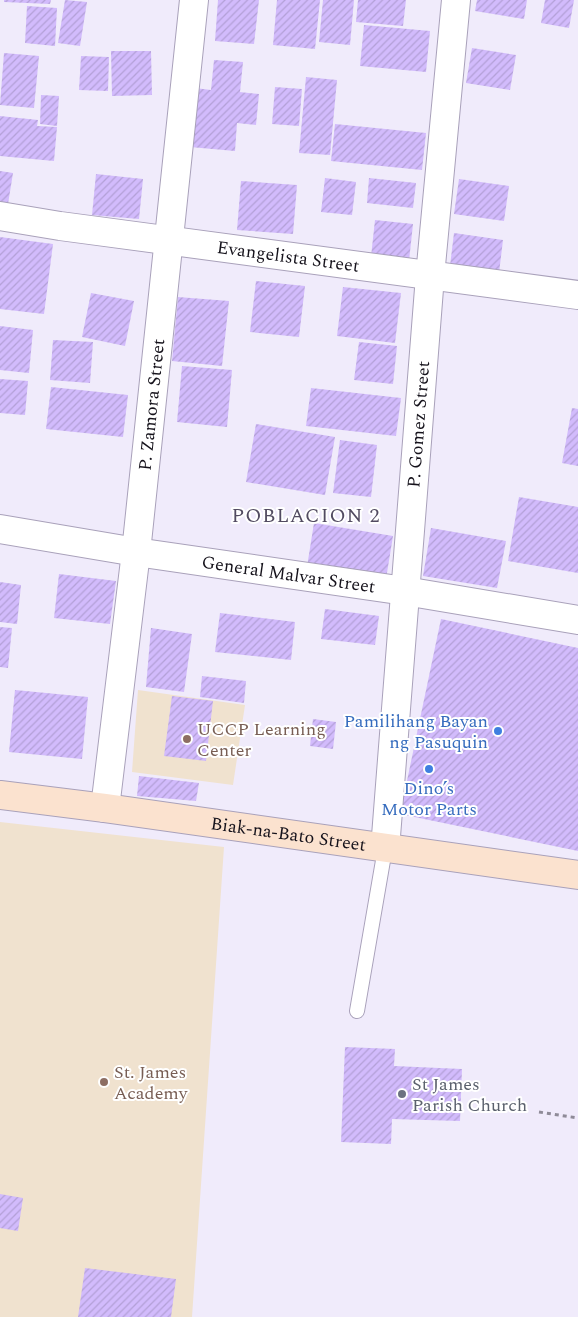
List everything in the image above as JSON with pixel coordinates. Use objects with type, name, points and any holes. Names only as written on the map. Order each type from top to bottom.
[{"type":"main road","name":"Biak-na-Bato Street","points":[[0,795],[105,808],[578,876]]},
{"type":"street","name":"P. Zamora Street","points":[[105,808],[136,552],[194,0]]},
{"type":"street","name":"P. Gomez Street","points":[[385,848],[430,276],[456,0]]},
{"type":"street","name":"Evangelista Street","points":[[0,216],[60,226],[578,295]]},
{"type":"street","name":"General Malvar Street","points":[[0,529],[136,552],[404,591],[578,620]]},
{"type":"lane","points":[[357,1011],[385,848]]},
{"type":"path","points":[[539,1112],[578,1118]]},
{"type":"shaded area","name":"UCCP Learning Center","points":[[138,690],[245,705],[233,785],[132,772]]},
{"type":"shaded area","name":"St. James Academy","points":[[0,822],[224,847],[192,1317],[0,1317]]},
{"type":"building","points":[[4,0],[51,0],[50,4],[4,2]]},
{"type":"building","points":[[65,0],[87,2],[80,46],[58,43]]},
{"type":"building","points":[[218,0],[259,0],[254,44],[215,41]]},
{"type":"building","points":[[277,0],[320,0],[315,49],[273,45]]},
{"type":"building","points":[[323,0],[354,0],[350,45],[319,42]]},
{"type":"building","points":[[358,0],[406,0],[403,26],[356,22]]},
{"type":"building","points":[[477,0],[527,0],[524,19],[475,11]]},
{"type":"building","points":[[545,0],[574,0],[569,28],[541,23]]},
{"type":"building","points":[[27,6],[57,8],[55,46],[25,43]]},
{"type":"building","points":[[364,25],[430,31],[426,72],[360,66]]},
{"type":"building","points":[[472,48],[516,55],[510,90],[466,83]]},
{"type":"building","points":[[111,51],[151,51],[152,95],[112,96]]},
{"type":"building","points":[[4,53],[39,56],[34,108],[0,105]]},
{"type":"building","points":[[81,56],[109,57],[108,91],[79,90]]},
{"type":"building","points":[[214,60],[243,62],[240,92],[230,91],[259,94],[256,125],[237,123],[235,151],[190,147],[195,88],[211,90]]},
{"type":"building","points":[[306,77],[337,80],[330,155],[299,153]]},
{"type":"building","points":[[275,87],[302,89],[299,126],[272,124]]},
{"type":"building","points":[[41,95],[59,96],[57,126],[40,124]]},
{"type":"building","points":[[0,116],[38,120],[37,126],[57,127],[54,161],[0,156]]},
{"type":"building","points":[[335,124],[426,133],[422,170],[331,161]]},
{"type":"building","points":[[0,171],[13,173],[8,204],[0,203]]},
{"type":"building","points":[[96,174],[143,179],[139,219],[92,215]]},
{"type":"building","points":[[325,178],[356,182],[352,215],[321,212]]},
{"type":"building","points":[[369,178],[416,183],[413,208],[367,203]]},
{"type":"building","points":[[459,179],[509,186],[504,221],[454,214]]},
{"type":"building","points":[[241,181],[297,185],[293,234],[237,230]]},
{"type":"building","points":[[375,220],[413,224],[409,261],[371,257]]},
{"type":"building","points":[[454,233],[503,240],[499,273],[450,266]]},
{"type":"building","points":[[0,237],[53,244],[44,314],[0,309]]},
{"type":"building","points":[[256,281],[305,286],[299,337],[250,332]]},
{"type":"building","points":[[343,287],[401,293],[395,343],[337,336]]},
{"type":"building","points":[[91,293],[134,301],[125,346],[82,337]]},
{"type":"building","points":[[178,297],[229,301],[222,366],[172,361]]},
{"type":"building","points":[[0,326],[33,330],[29,373],[0,370]]},
{"type":"building","points":[[53,340],[93,342],[90,383],[50,380]]},
{"type":"building","points":[[359,342],[397,346],[393,384],[354,380]]},
{"type":"building","points":[[182,366],[232,370],[227,427],[177,422]]},
{"type":"building","points":[[0,379],[28,381],[25,415],[0,413]]},
{"type":"building","points":[[51,387],[128,395],[123,437],[46,429]]},
{"type":"building","points":[[311,388],[401,398],[396,436],[306,426]]},
{"type":"building","points":[[572,408],[578,409],[578,466],[562,463]]},
{"type":"building","points":[[256,424],[335,437],[325,495],[246,482]]},
{"type":"building","points":[[340,440],[377,445],[371,497],[333,493]]},
{"type":"building","points":[[519,497],[578,507],[578,573],[508,561]]},
{"type":"building","points":[[314,523],[393,536],[385,585],[306,573]]},
{"type":"building","points":[[431,528],[506,541],[497,588],[423,576]]},
{"type":"building","points":[[59,574],[116,581],[110,624],[54,618]]},
{"type":"building","points":[[0,582],[21,585],[17,624],[0,622]]},
{"type":"building","points":[[325,609],[379,616],[375,645],[321,639]]},
{"type":"building","points":[[220,613],[295,622],[291,660],[215,652]]},
{"type":"building","name":"Pamilihang Bayan ng Pasuquin","points":[[441,619],[578,648],[578,851],[400,814]]},
{"type":"building","points":[[0,627],[12,628],[8,668],[0,667]]},
{"type":"building","points":[[151,628],[192,634],[184,692],[146,687]]},
{"type":"building","points":[[202,676],[246,681],[244,703],[200,697]]},
{"type":"building","points":[[15,690],[88,697],[82,759],[9,752]]},
{"type":"building","points":[[172,696],[213,701],[206,761],[164,756]]},
{"type":"building","points":[[313,719],[336,722],[333,749],[310,746]]},
{"type":"building","points":[[139,776],[199,783],[196,801],[137,796]]},
{"type":"building","name":"St James Parish Church","points":[[345,1047],[395,1049],[394,1066],[462,1069],[460,1121],[392,1119],[391,1144],[341,1142]]},
{"type":"building","points":[[0,1194],[23,1198],[18,1231],[0,1228]]},
{"type":"building","points":[[85,1268],[176,1279],[171,1317],[78,1317]]},
{"type":"place","name":"Pamilihang Bayan ng Pasuquin","points":[[498,731]]},
{"type":"place","name":"UCCP Learning Center","points":[[187,739]]},
{"type":"place","name":"Dino’s Motor Parts","points":[[429,769]]},
{"type":"place","name":"St. James Academy","points":[[104,1082]]},
{"type":"place","name":"St James Parish Church","points":[[402,1094]]},
{"type":"district","name":"POBLACION 2","points":[[306,515]]}]
